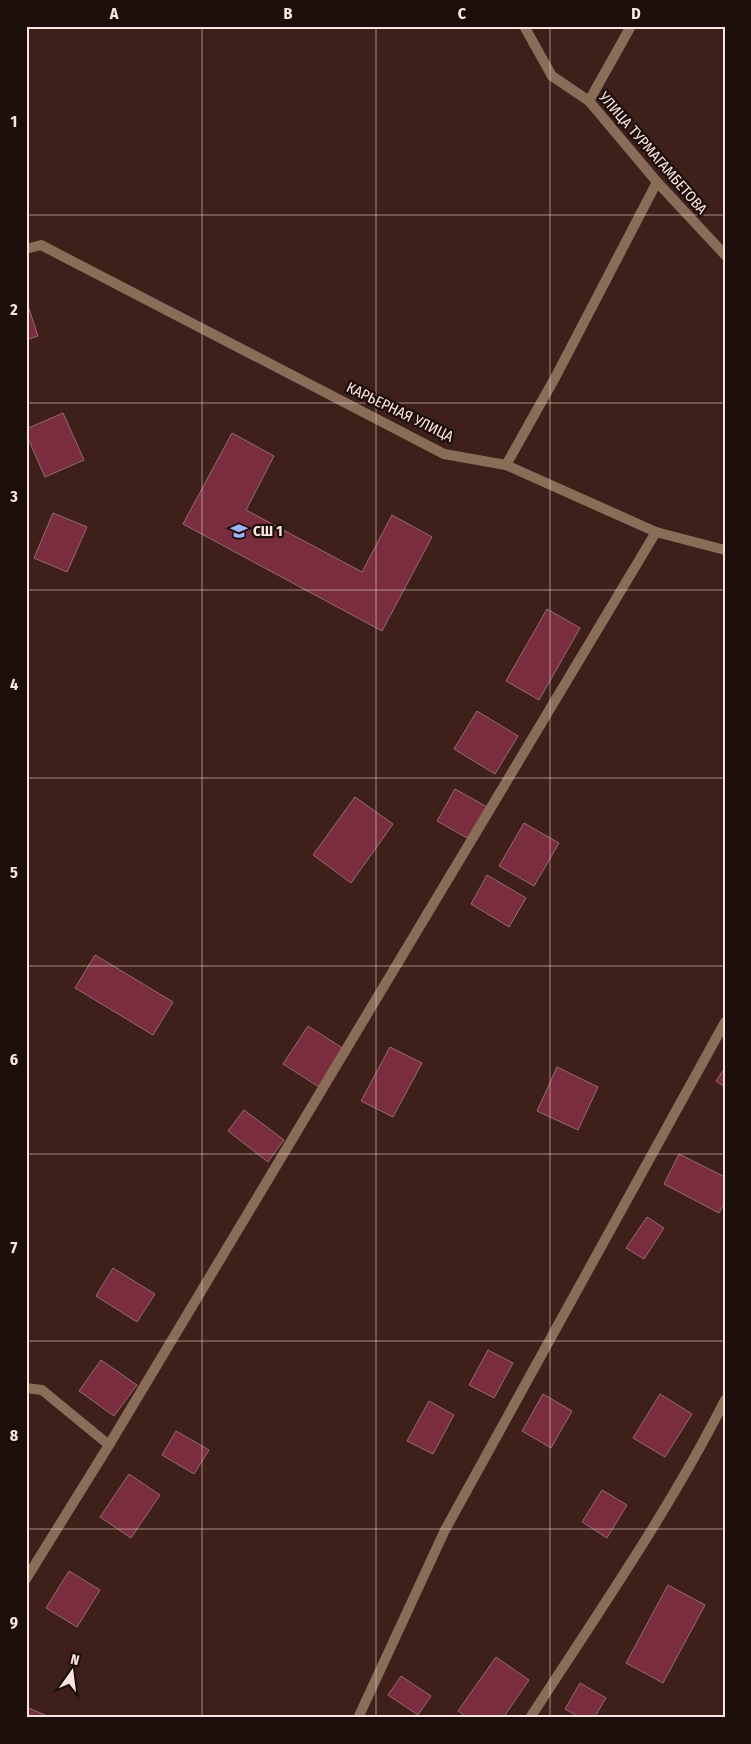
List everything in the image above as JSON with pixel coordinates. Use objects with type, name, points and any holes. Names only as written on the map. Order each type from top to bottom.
[{"type":"street","name":"УЛИЦА ТУРМАГАМБЕТОВА","points":[[524,26],[552,76],[589,101],[657,182],[725,255]]},
{"type":"street","points":[[589,101],[631,26]]},
{"type":"street","points":[[506,465],[556,376],[657,182]]},
{"type":"street","name":"КАРЬЕРНАЯ УЛИЦА","points":[[26,249],[41,245],[444,454],[506,465],[656,532],[725,550]]},
{"type":"street","points":[[26,1579],[109,1445],[656,532]]},
{"type":"street","points":[[358,1718],[445,1530],[725,1022]]},
{"type":"street","points":[[26,1388],[42,1390],[109,1445]]},
{"type":"street","points":[[530,1718],[624,1572],[702,1445],[725,1400]]},
{"type":"building","points":[[26,300],[38,336],[26,340]]},
{"type":"building","points":[[63,413],[84,460],[45,477],[26,434],[26,429]]},
{"type":"building","name":"СШ 1","points":[[232,433],[274,456],[246,510],[362,572],[392,515],[432,537],[382,631],[183,524]]},
{"type":"building","points":[[53,513],[87,527],[67,572],[34,558]]},
{"type":"building","points":[[547,609],[580,628],[539,700],[506,681]]},
{"type":"building","points":[[477,711],[518,736],[495,774],[454,749]]},
{"type":"building","points":[[455,789],[487,807],[469,839],[437,821]]},
{"type":"building","points":[[355,797],[393,824],[351,883],[313,855]]},
{"type":"building","points":[[524,823],[559,843],[534,886],[499,866]]},
{"type":"building","points":[[487,875],[526,898],[509,927],[471,904]]},
{"type":"building","points":[[95,955],[173,1002],[153,1035],[75,988]]},
{"type":"building","points":[[308,1026],[344,1049],[319,1087],[283,1064]]},
{"type":"building","points":[[390,1047],[422,1063],[393,1117],[361,1101]]},
{"type":"building","points":[[557,1067],[598,1087],[578,1130],[537,1111]]},
{"type":"building","points":[[725,1068],[725,1087],[716,1081]]},
{"type":"building","points":[[244,1110],[284,1140],[268,1162],[228,1131]]},
{"type":"building","points":[[679,1154],[725,1177],[725,1202],[719,1213],[664,1184]]},
{"type":"building","points":[[647,1217],[664,1228],[644,1259],[626,1248]]},
{"type":"building","points":[[113,1268],[155,1294],[137,1322],[96,1296]]},
{"type":"building","points":[[488,1350],[513,1363],[494,1398],[469,1385]]},
{"type":"building","points":[[101,1360],[137,1385],[114,1416],[79,1391]]},
{"type":"building","points":[[543,1394],[572,1411],[551,1448],[522,1431]]},
{"type":"building","points":[[660,1394],[692,1414],[665,1457],[633,1438]]},
{"type":"building","points":[[429,1401],[454,1415],[433,1454],[407,1441]]},
{"type":"building","points":[[176,1431],[209,1450],[194,1474],[162,1455]]},
{"type":"building","points":[[129,1474],[160,1495],[131,1538],[100,1517]]},
{"type":"building","points":[[602,1490],[627,1505],[607,1538],[582,1522]]},
{"type":"building","points":[[69,1571],[100,1590],[77,1627],[46,1608]]},
{"type":"building","points":[[668,1585],[705,1605],[663,1683],[626,1663]]},
{"type":"building","points":[[496,1657],[529,1680],[503,1718],[468,1718],[458,1711]]},
{"type":"building","points":[[401,1676],[431,1696],[418,1715],[388,1695]]},
{"type":"building","points":[[580,1683],[606,1698],[594,1718],[581,1718],[565,1709]]},
{"type":"building","points":[[26,1707],[45,1715],[44,1718],[26,1718]]},
{"type":"place","name":"СШ 1","points":[[239,531]]}]
